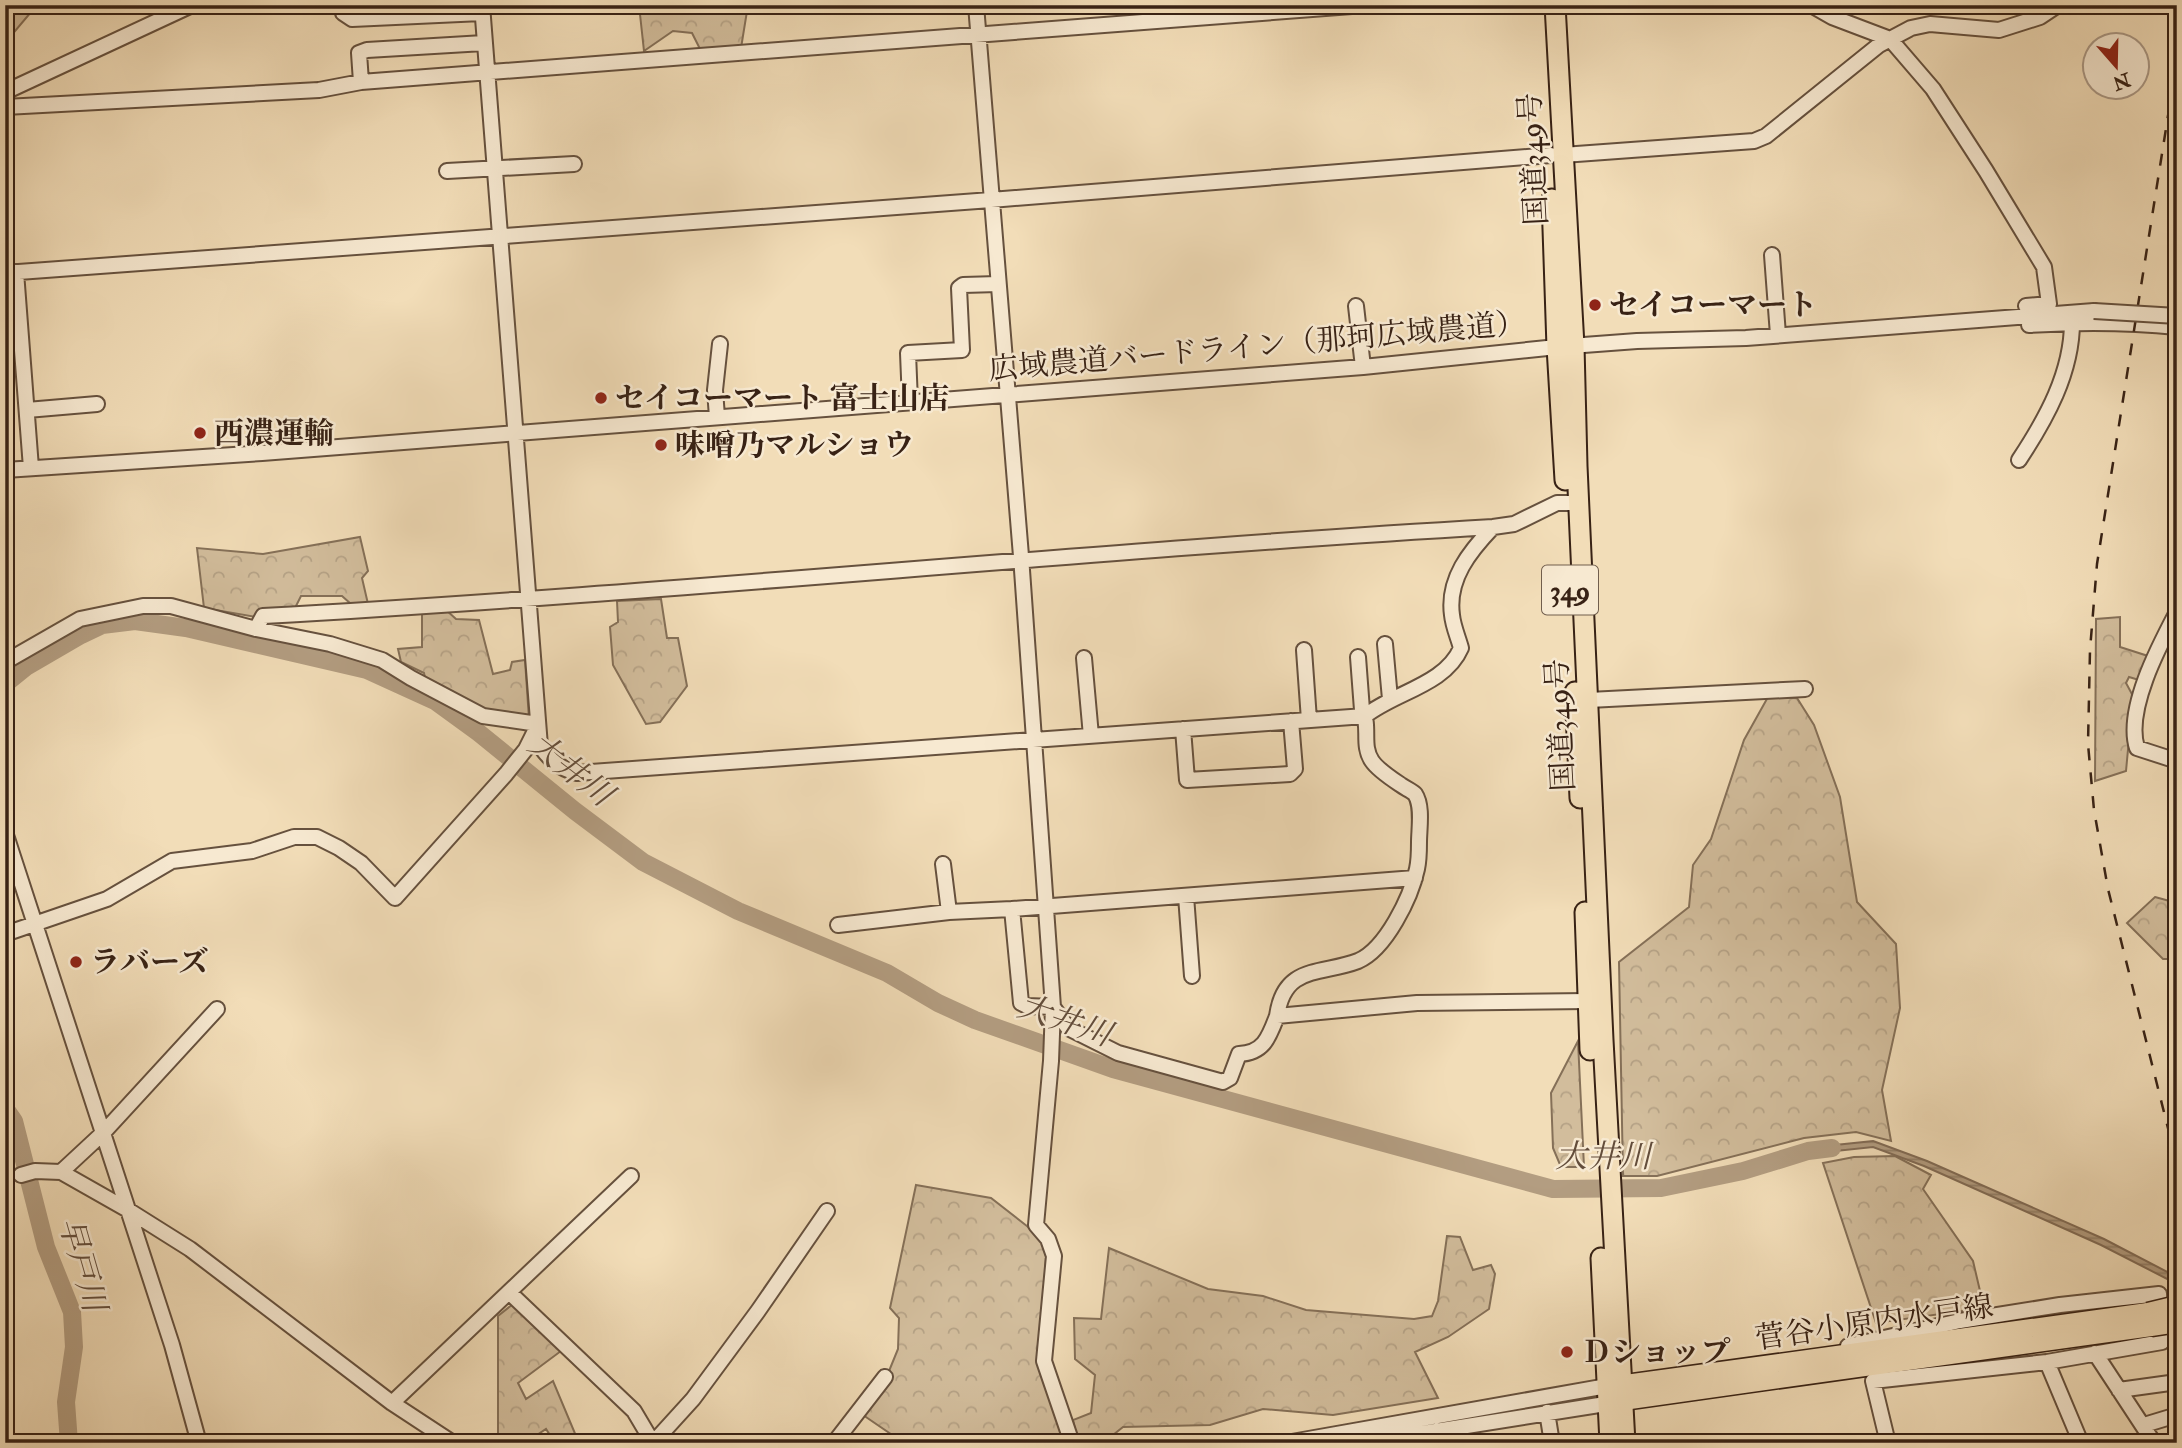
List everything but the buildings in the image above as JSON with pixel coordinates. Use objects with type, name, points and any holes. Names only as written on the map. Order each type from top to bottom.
[{"type":"highway","name":"国道349号","points":[[1542,5],[1557,155]]},
{"type":"highway","name":"国道349号","points":[[1555,5],[1557,155],[1572,502],[1587,1001],[1604,1174]]},
{"type":"highway","name":"国道349号","points":[[1572,502],[1588,700],[1605,1202],[1615,1394],[1625,1443]]},
{"type":"highway","name":"国道349号","points":[[1610,1443],[1615,1394]]},
{"type":"main road","name":"菅谷小原内水戸線","points":[[1615,1394],[1854,1368],[2150,1320],[2177,1307]]},
{"type":"main road","name":"菅谷小原内水戸線","points":[[1615,1394],[1804,1360],[2150,1320],[2177,1324]]},
{"type":"street","points":[[5,92],[192,5]]},
{"type":"street","points":[[342,5],[343,13],[352,19],[482,9],[540,746],[548,757],[564,769],[577,773],[1366,716],[1390,699],[1436,677],[1456,661],[1461,648],[1452,617],[1451,602],[1460,567],[1475,545],[1493,527]]},
{"type":"street","points":[[976,5],[1035,740],[1053,1007],[1051,1061],[1035,1225],[1048,1239],[1054,1256],[1044,1361],[1072,1443]]},
{"type":"street","points":[[5,107],[319,90],[361,82],[1365,5]]},
{"type":"street","points":[[1811,5],[1832,17],[1890,39],[1933,89],[2044,267],[2049,304],[1888,319],[1878,332]]},
{"type":"street","points":[[31,468],[11,273],[1754,141],[1766,136],[1890,39],[1911,28],[1930,24],[1999,30],[2039,17],[2058,5]]},
{"type":"street","points":[[361,82],[359,53],[367,50],[484,43]]},
{"type":"street","points":[[447,171],[574,164]]},
{"type":"street","points":[[1773,255],[1778,335]]},
{"type":"street","points":[[910,402],[908,353],[962,350],[959,288],[964,285],[998,284]]},
{"type":"street","points":[[1356,306],[1363,367]]},
{"type":"street","name":"広域農道バードライン（那珂広域農道）","points":[[5,470],[1363,367],[1565,347],[1878,332],[1908,326],[2094,311],[2177,316]]},
{"type":"street","points":[[1878,332],[2072,322],[2177,327]]},
{"type":"street","points":[[2019,460],[2033,439],[2059,387],[2067,366],[2072,322]]},
{"type":"street","points":[[717,416],[715,390],[720,344]]},
{"type":"street","points":[[27,410],[97,404]]},
{"type":"street","points":[[256,629],[263,616],[529,600],[1021,560],[1493,527],[1514,524],[1557,503],[1572,502]]},
{"type":"street","points":[[5,662],[80,619],[144,606],[171,606],[256,629],[330,644],[382,660],[483,716],[538,724]]},
{"type":"street","points":[[2177,612],[2141,693],[2133,737],[2137,748],[2177,761]]},
{"type":"street","points":[[1385,644],[1390,699]]},
{"type":"street","points":[[1304,650],[1309,720]]},
{"type":"street","points":[[1053,1007],[1068,1028],[1118,1053],[1223,1082],[1230,1078],[1239,1054],[1251,1054],[1262,1047],[1277,1016],[1278,1004],[1298,977],[1359,961],[1381,944],[1391,931],[1415,878],[1418,865],[1419,813],[1415,794],[1372,762],[1365,743],[1366,716],[1362,710],[1357,657]]},
{"type":"street","points":[[1084,658],[1091,736]]},
{"type":"street","points":[[1588,700],[1805,689]]},
{"type":"street","points":[[1184,729],[1187,780],[1290,774],[1295,769],[1291,721]]},
{"type":"street","points":[[5,934],[107,900],[172,861],[252,851],[294,837],[317,837],[339,848],[361,863],[395,898],[506,774],[526,749],[538,724]]},
{"type":"street","points":[[5,832],[172,1345],[199,1443]]},
{"type":"street","points":[[943,864],[949,912]]},
{"type":"street","points":[[838,925],[949,912],[1415,878]]},
{"type":"street","points":[[1186,896],[1192,976]]},
{"type":"street","points":[[1012,909],[1021,1003],[1027,1006],[1053,1007]]},
{"type":"street","points":[[1277,1016],[1417,1003],[1587,1001]]},
{"type":"street","points":[[61,1172],[103,1132],[217,1009]]},
{"type":"street","points":[[28,1173],[61,1172],[190,1249],[392,1403],[453,1443]]},
{"type":"street","points":[[392,1403],[631,1176]]},
{"type":"street","points":[[510,1293],[634,1411],[653,1443],[693,1399],[827,1211]]},
{"type":"street","points":[[1804,1360],[1828,1350],[1960,1321],[2159,1294],[2162,1342],[2047,1362],[1873,1381],[1862,1377],[1854,1368]]},
{"type":"street","points":[[2095,1353],[2154,1443]]},
{"type":"street","points":[[2047,1362],[2081,1443]]},
{"type":"street","points":[[834,1443],[885,1377]]},
{"type":"street","points":[[1873,1381],[1888,1443]]},
{"type":"street","points":[[2119,1390],[2177,1382]]},
{"type":"street","points":[[1360,1443],[1440,1436],[1615,1394]]},
{"type":"street","points":[[1286,1443],[1615,1394]]},
{"type":"street","points":[[1547,1412],[1552,1443]]},
{"type":"street","points":[[2144,1425],[2177,1415]]},
{"type":"green space","points":[[5,5],[37,5],[5,43]]},
{"type":"green space","points":[[639,5],[748,5],[741,48],[702,53],[692,33],[673,31],[644,51]]},
{"type":"green space","points":[[360,537],[368,571],[362,578],[368,604],[351,604],[342,596],[301,596],[295,608],[273,620],[204,608],[197,548],[263,554]]},
{"type":"green space","points":[[661,599],[667,638],[678,638],[687,686],[660,722],[646,724],[613,665],[610,627],[618,622],[617,601]]},
{"type":"green space","points":[[445,609],[456,619],[479,620],[493,674],[510,670],[512,662],[525,660],[529,719],[485,712],[426,682],[424,673],[401,662],[398,649],[422,647],[422,612]]},
{"type":"green space","points":[[2120,617],[2120,647],[2148,656],[2139,680],[2129,677],[2126,683],[2133,696],[2126,771],[2095,781],[2096,619]]},
{"type":"green space","points":[[1768,697],[1797,698],[1814,725],[1840,797],[1857,902],[1896,944],[1900,1008],[1882,1090],[1891,1141],[1856,1132],[1804,1138],[1657,1176],[1623,1176],[1619,962],[1689,907],[1693,865],[1711,839],[1744,740]]},
{"type":"green space","points":[[2155,897],[2177,903],[2177,959],[2163,959],[2127,923]]},
{"type":"green space","points":[[1578,1041],[1584,1167],[1561,1167],[1553,1148],[1551,1093]]},
{"type":"green space","points":[[1895,1156],[1931,1175],[1923,1189],[1973,1261],[1984,1308],[1876,1323],[1823,1163],[1854,1157]]},
{"type":"green space","points":[[916,1185],[991,1198],[1041,1237],[1046,1256],[1039,1369],[1066,1443],[904,1443],[863,1415],[887,1376],[898,1349],[899,1318],[890,1308]]},
{"type":"green space","points":[[1447,1236],[1460,1237],[1473,1270],[1491,1265],[1495,1274],[1489,1309],[1448,1337],[1415,1352],[1438,1398],[1333,1415],[1263,1409],[1210,1425],[1123,1427],[1103,1443],[1078,1443],[1073,1420],[1091,1413],[1095,1375],[1075,1359],[1074,1318],[1101,1319],[1109,1248],[1208,1289],[1263,1296],[1306,1310],[1414,1319],[1432,1316],[1438,1301]]},
{"type":"green space","points":[[513,1304],[561,1351],[518,1383],[526,1399],[553,1381],[579,1443],[555,1443],[546,1429],[525,1443],[498,1443],[498,1316]]},
{"type":"shaded area","points":[[1873,1141],[1927,1161],[2104,1239],[2177,1277],[2177,1284],[2101,1245],[1924,1166],[1873,1147],[1808,1154],[1807,1148]]},
{"type":"waterway","name":"大井川","points":[[5,684],[26,667],[81,635],[102,625],[135,621],[186,628],[367,670],[435,701],[643,862],[738,911],[887,973],[938,1003],[975,1020],[1113,1069],[1553,1189],[1661,1188],[1743,1171],[1808,1151],[1832,1148]]},
{"type":"waterway","name":"早戸川","points":[[5,1108],[14,1121],[46,1247],[72,1312],[74,1347],[66,1402],[69,1443]]},
{"type":"railway","points":[[2177,59],[2097,564],[2090,650],[2088,744],[2094,810],[2108,889],[2177,1164]]},
{"type":"place","name":"セイコーマート","points":[[1595,305]]},
{"type":"place","name":"セイコーマート 富士山店","points":[[601,398]]},
{"type":"place","name":"西濃運輸","points":[[200,433]]},
{"type":"place","name":"味噌乃マルショウ","points":[[661,445]]},
{"type":"place","name":"ラバーズ","points":[[76,962]]},
{"type":"place","name":"Ｄショップ","points":[[1567,1352]]}]
